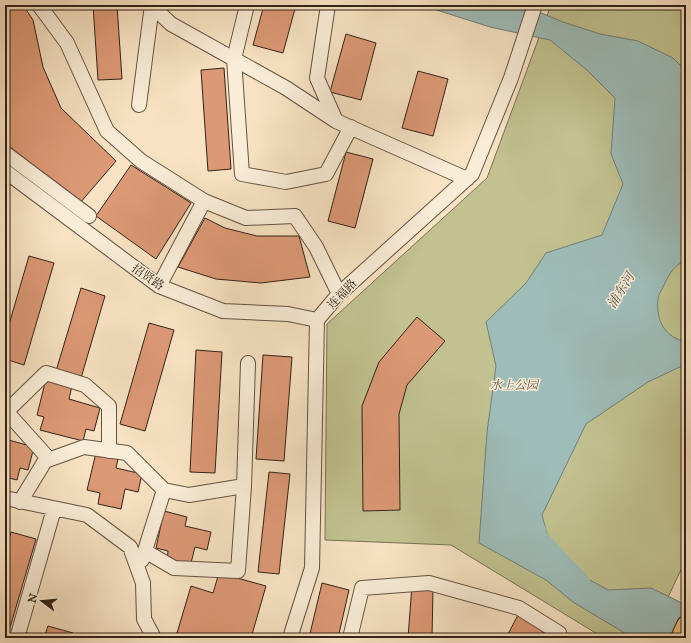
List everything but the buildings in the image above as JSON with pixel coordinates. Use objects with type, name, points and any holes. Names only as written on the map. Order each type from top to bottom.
[{"type":"main road","points":[[680,638],[686,625]]},
{"type":"street","points":[[39,5],[67,43],[107,131],[141,161],[204,201],[246,218],[295,216],[316,247],[339,294]]},
{"type":"street","points":[[152,5],[171,24],[286,88],[336,120],[467,179]]},
{"type":"street","points":[[139,105],[152,5]]},
{"type":"street","points":[[247,5],[234,59],[242,174],[286,182],[326,174],[351,127]]},
{"type":"street","points":[[328,5],[317,78],[336,120]]},
{"type":"street","name":"连福路","points":[[317,320],[339,294],[472,174],[510,78],[535,5]]},
{"type":"street","points":[[5,153],[89,216]]},
{"type":"street","name":"招贤路","points":[[5,171],[159,286],[223,311],[288,314],[317,320]]},
{"type":"street","points":[[159,286],[204,201]]},
{"type":"street","points":[[290,638],[312,568],[317,320]]},
{"type":"street","points":[[145,551],[174,568],[238,571],[244,486],[248,363]]},
{"type":"street","points":[[49,459],[6,410],[46,373],[85,385],[108,406],[109,451]]},
{"type":"street","points":[[20,502],[45,461],[84,447],[127,453],[164,490],[189,495],[244,486]]},
{"type":"street","points":[[139,571],[164,490]]},
{"type":"street","points":[[5,498],[87,515],[130,547],[143,583],[144,619],[153,637]]},
{"type":"street","points":[[17,638],[54,509]]},
{"type":"street","points":[[350,638],[362,588],[429,583],[519,608],[559,633],[558,638]]},
{"type":"green space","name":"水上公园","points":[[551,5],[686,6],[686,559],[649,638],[604,638],[451,545],[325,540],[327,324],[487,178]]},
{"type":"water","points":[[421,5],[522,5],[563,22],[600,34],[638,41],[673,58],[686,71],[686,261],[682,262],[673,269],[659,296],[658,308],[660,321],[667,332],[679,340],[686,342],[686,364],[648,382],[586,424],[542,515],[554,560],[608,590],[651,588],[686,605],[686,638],[633,638],[573,602],[546,580],[479,543],[487,432],[496,366],[486,322],[526,283],[546,253],[602,235],[623,184],[611,154],[615,98],[587,70],[550,40],[490,27]]},
{"type":"waterway","name":"浦东河","points":[[535,532],[535,537],[580,585]]}]
